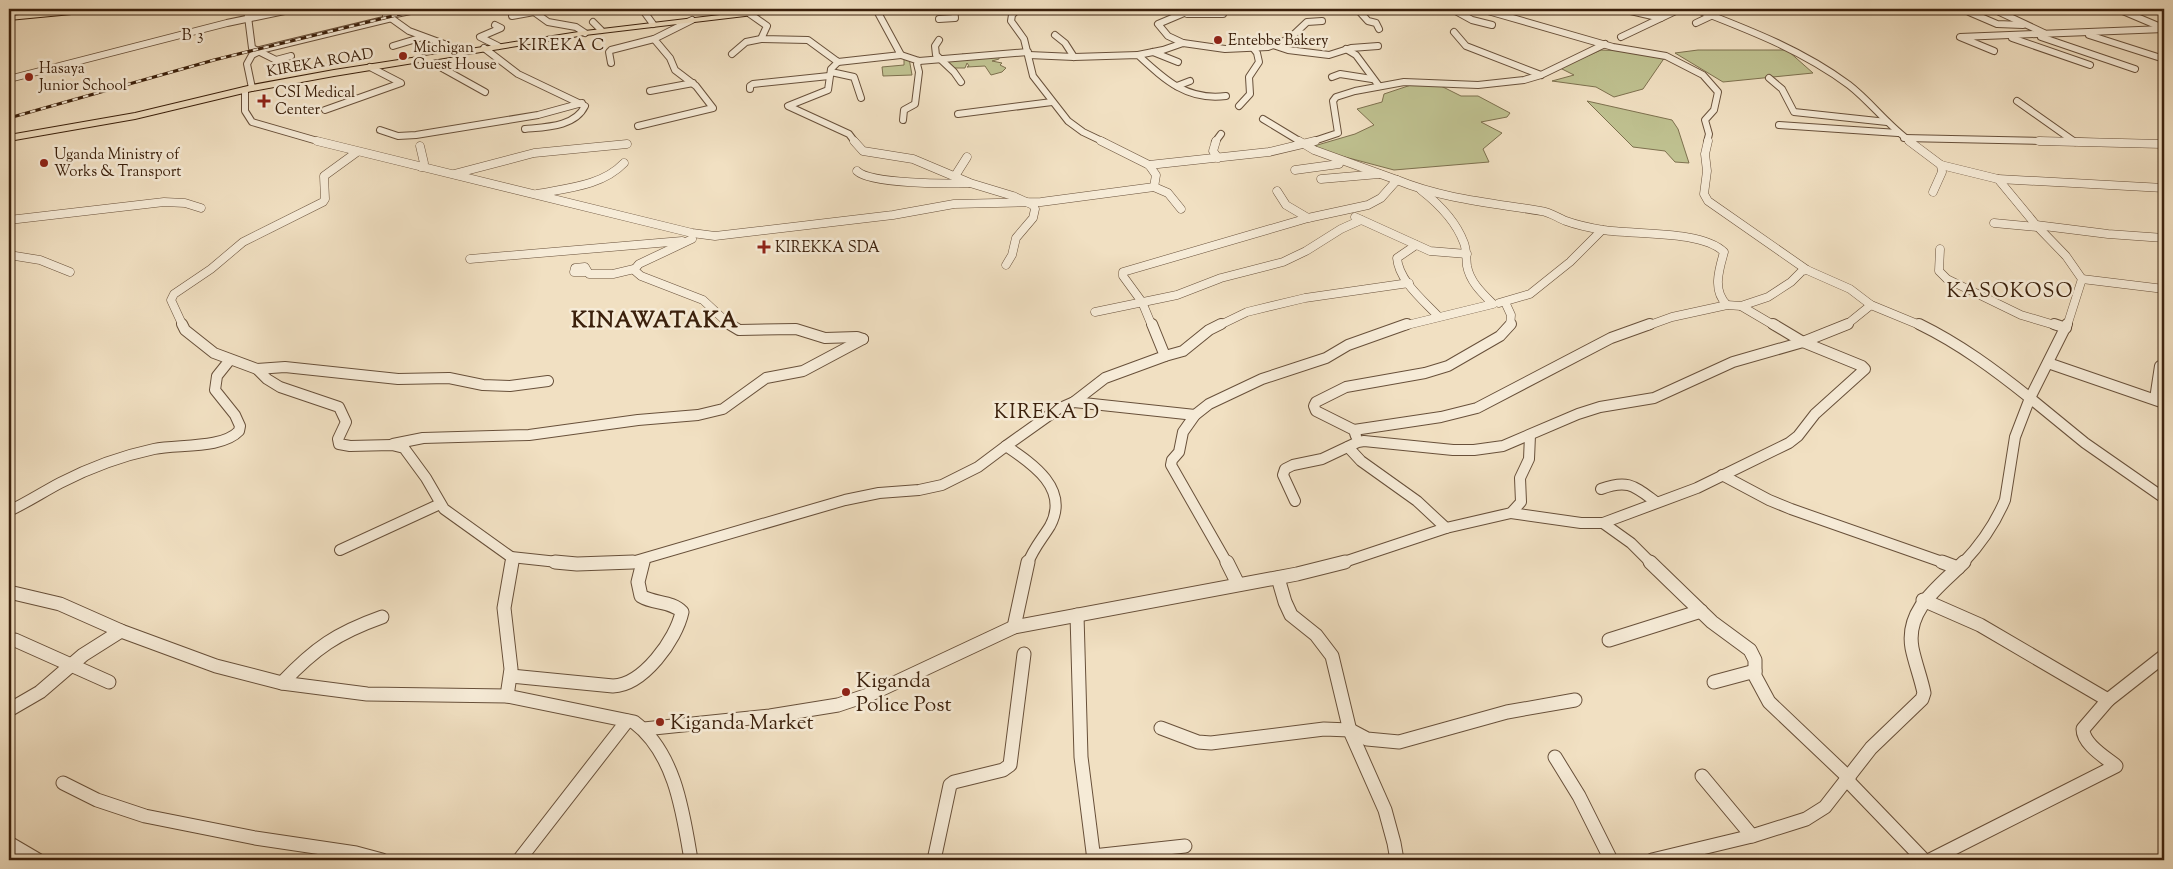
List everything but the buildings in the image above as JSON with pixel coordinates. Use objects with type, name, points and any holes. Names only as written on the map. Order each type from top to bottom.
[{"type":"highway","points":[[9,18],[103,9]]},
{"type":"main road","name":"KIREKA ROAD","points":[[9,138],[135,116],[249,89],[484,48],[585,32],[788,9]]},
{"type":"street","points":[[9,79],[222,24],[248,14],[294,9]]},
{"type":"street","points":[[420,9],[257,51],[246,64],[249,89],[244,113],[248,121],[357,152],[715,236]]},
{"type":"street","points":[[642,9],[653,24]]},
{"type":"street","points":[[876,9],[887,29],[896,40],[901,55]]},
{"type":"street","points":[[939,19],[955,18],[954,9]]},
{"type":"street","points":[[1018,9],[1011,20],[1023,37],[1029,54],[1033,76],[1052,102],[1068,122],[1149,165],[1156,175],[1154,186]]},
{"type":"street","points":[[1331,9],[1439,9]]},
{"type":"street","points":[[1452,9],[1475,21],[1492,25]]},
{"type":"street","points":[[1481,9],[1512,16],[1605,44],[1668,57],[1701,73],[1712,82],[1718,92],[1714,110],[1705,120],[1709,134],[1705,154],[1707,171],[1704,194],[1708,201],[1806,270],[1850,288],[1870,305],[1943,336],[1985,364],[2085,443],[2164,498]]},
{"type":"street","points":[[1622,9],[1661,18]]},
{"type":"street","points":[[1621,37],[1680,9]]},
{"type":"street","points":[[1695,9],[1779,42],[1811,60],[1850,86],[1901,135],[1940,165],[1998,179],[2164,188]]},
{"type":"street","points":[[1993,9],[2048,34]]},
{"type":"street","points":[[2118,9],[2164,29]]},
{"type":"street","points":[[1359,10],[1368,21],[1376,23],[1379,29]]},
{"type":"street","points":[[512,16],[532,11],[548,22],[576,27],[585,32]]},
{"type":"street","points":[[1223,14],[1182,11],[1158,24],[1168,36],[1183,43],[1216,49],[1253,48],[1273,45],[1295,35],[1307,22],[1322,21]]},
{"type":"street","points":[[1969,12],[1997,24],[2027,25]]},
{"type":"street","points":[[248,14],[251,48],[278,60],[291,56]]},
{"type":"street","points":[[750,14],[767,26],[761,39]]},
{"type":"street","points":[[1696,23],[1713,15]]},
{"type":"street","points":[[302,35],[390,17],[404,28],[446,45],[456,53]]},
{"type":"street","points":[[611,63],[608,52],[610,50],[654,39],[692,20]]},
{"type":"street","points":[[593,22],[601,30]]},
{"type":"street","points":[[495,24],[501,28],[480,37],[498,46]]},
{"type":"street","points":[[1994,51],[1960,37],[2164,29]]},
{"type":"street","points":[[1454,32],[1466,46],[1541,75]]},
{"type":"street","points":[[2083,33],[2164,59]]},
{"type":"street","points":[[2034,34],[2135,69]]},
{"type":"street","points":[[2004,35],[2090,65]]},
{"type":"street","points":[[1055,36],[1065,43],[1074,57]]},
{"type":"street","points":[[393,46],[423,37]]},
{"type":"street","points":[[638,126],[712,110],[712,107],[693,83],[675,70],[670,58],[654,39]]},
{"type":"street","points":[[732,54],[746,42],[761,39],[808,40],[838,62],[901,55],[919,61],[1029,54],[1074,57],[1138,54],[1153,52],[1183,43]]},
{"type":"street","points":[[939,40],[935,46],[935,52],[961,82]]},
{"type":"street","points":[[1149,165],[1270,152],[1304,145],[1338,133],[1333,101],[1336,97],[1379,86],[1410,82],[1484,84],[1524,80],[1541,75],[1605,44]]},
{"type":"street","points":[[1273,45],[1288,50],[1326,55],[1346,49],[1378,46]]},
{"type":"street","points":[[484,48],[518,74],[585,106],[584,110],[571,120],[525,129]]},
{"type":"street","points":[[1239,106],[1250,97],[1252,87],[1249,78],[1259,62],[1257,53],[1253,48]]},
{"type":"street","points":[[1346,49],[1354,52],[1379,86]]},
{"type":"street","points":[[1153,52],[1178,62]]},
{"type":"street","points":[[1138,54],[1177,86],[1194,96],[1214,98],[1226,96]]},
{"type":"street","points":[[250,58],[264,55]]},
{"type":"street","points":[[424,58],[442,70],[485,92]]},
{"type":"street","points":[[903,120],[904,110],[915,104],[919,72],[917,64],[919,61]]},
{"type":"street","points":[[838,62],[830,74],[830,87],[826,91],[788,106],[849,134],[863,151],[913,160],[970,183],[1005,192],[1029,202],[1035,209],[1033,218],[1016,238],[1012,255],[1006,265]]},
{"type":"street","points":[[325,110],[401,83],[370,67]]},
{"type":"street","points":[[1410,82],[1411,72]]},
{"type":"street","points":[[750,89],[750,86],[753,84],[830,74],[854,77],[861,98]]},
{"type":"street","points":[[1332,77],[1340,74],[1372,79]]},
{"type":"street","points":[[1769,78],[1782,89],[1794,112],[1887,122]]},
{"type":"street","points":[[1177,86],[1190,81]]},
{"type":"street","points":[[650,91],[693,83]]},
{"type":"street","points":[[2017,101],[2075,142]]},
{"type":"street","points":[[958,114],[1052,102]]},
{"type":"street","points":[[380,130],[398,136],[416,135],[525,117],[582,103]]},
{"type":"street","points":[[1263,119],[1304,145],[1421,190],[1544,211],[1566,221],[1602,230],[1694,238],[1717,245],[1724,252],[1717,290],[1723,302],[1728,305]]},
{"type":"street","points":[[1779,125],[1901,135],[2162,144]]},
{"type":"street","points":[[1218,158],[1213,151],[1220,134]]},
{"type":"street","points":[[451,175],[534,153],[627,144]]},
{"type":"street","points":[[420,146],[424,163],[421,167]]},
{"type":"street","points":[[357,152],[324,176],[325,199],[320,204],[243,242],[211,269],[172,297],[172,304],[185,330],[203,346],[229,360],[257,369],[285,367],[398,379],[450,378],[496,386],[517,386],[548,381]]},
{"type":"street","points":[[955,176],[967,156]]},
{"type":"street","points":[[1295,170],[1339,164],[1339,160]]},
{"type":"street","points":[[534,195],[604,178],[616,173],[624,163]]},
{"type":"street","points":[[1933,192],[1942,172],[1940,165]]},
{"type":"street","points":[[857,170],[860,174],[872,178],[947,184],[970,183]]},
{"type":"street","points":[[1321,178],[1361,177],[1380,174]]},
{"type":"street","points":[[1998,179],[2036,226],[2066,256],[2082,279],[2164,289]]},
{"type":"street","points":[[1166,356],[1142,302],[1123,276],[1123,272],[1308,218],[1376,202],[1397,180]]},
{"type":"street","points":[[470,259],[739,234],[893,215],[966,202],[1029,202],[1072,199],[1154,186],[1168,193],[1181,208]]},
{"type":"street","points":[[1421,190],[1438,204],[1453,222],[1464,244],[1467,254],[1467,265],[1472,280],[1493,304]]},
{"type":"street","points":[[1276,191],[1286,205],[1308,218]]},
{"type":"street","points":[[9,220],[164,202],[185,203],[201,208]]},
{"type":"street","points":[[1343,210],[1416,245],[1441,253],[1467,254]]},
{"type":"street","points":[[1095,312],[1186,292],[1230,275],[1282,262],[1306,251],[1341,229],[1361,220]]},
{"type":"street","points":[[1994,223],[2164,238]]},
{"type":"street","points":[[1238,584],[1216,540],[1171,465],[1172,460],[1179,452],[1183,432],[1195,415],[1209,404],[1262,379],[1326,358],[1348,345],[1382,332],[1438,316],[1505,302],[1530,294],[1570,262],[1602,230]]},
{"type":"street","points":[[587,272],[600,276],[634,269],[639,264],[692,239]]},
{"type":"street","points":[[1416,245],[1396,260],[1409,283],[1438,316]]},
{"type":"street","points":[[1940,250],[1939,271],[1947,279],[2021,315],[2066,328]]},
{"type":"street","points":[[9,255],[40,260],[70,272]]},
{"type":"street","points":[[257,369],[266,379],[280,387],[339,407],[344,413],[346,422],[338,439],[338,444],[350,446],[392,444],[423,438],[529,435],[638,420],[698,415],[723,409],[766,378],[801,372],[863,340],[863,338],[857,337],[821,337],[796,329],[740,330],[730,325],[703,300],[641,276],[635,273],[634,269]]},
{"type":"street","points":[[1505,302],[1512,317],[1510,327],[1501,335],[1450,366],[1428,372],[1360,382],[1316,402],[1314,406],[1316,411],[1354,430],[1441,417],[1478,408],[1611,338],[1672,317],[1728,305],[1741,306],[1774,294],[1792,282],[1798,274],[1806,270]]},
{"type":"street","points":[[1652,860],[1752,836],[1806,818],[1824,807],[1871,748],[1924,696],[1911,633],[1923,600],[1958,568],[1981,542],[2001,510],[2005,500],[2015,436],[2030,398],[2066,328],[2082,279]]},
{"type":"street","points":[[392,444],[404,448],[426,478],[440,504],[511,557],[590,564],[617,564],[643,560],[845,500],[933,488],[952,481],[978,467],[1058,409],[1074,402],[1105,378],[1126,369],[1180,352],[1209,330],[1247,312],[1305,298],[1409,283]]},
{"type":"street","points":[[1295,501],[1283,475],[1285,468],[1294,464],[1315,462],[1359,442],[1474,450],[1503,446],[1592,409],[1654,398],[1733,362],[1803,342],[1849,324],[1870,305]]},
{"type":"street","points":[[644,729],[770,716],[810,710],[855,700],[1014,627],[1278,578],[1338,564],[1446,528],[1511,513],[1581,523],[1603,523],[1698,488],[1789,443],[1798,436],[1815,414],[1865,370],[1862,366],[1803,342],[1741,306]]},
{"type":"street","points":[[9,512],[62,482],[132,455],[158,448],[214,442],[237,434],[240,429],[240,422],[215,390],[217,376],[229,360]]},
{"type":"street","points":[[2048,363],[2160,401],[2160,366]]},
{"type":"street","points":[[1074,402],[1195,415]]},
{"type":"street","points":[[1354,430],[1359,442]]},
{"type":"street","points":[[1511,513],[1521,502],[1520,478],[1529,459],[1530,436]]},
{"type":"street","points":[[1006,446],[1044,475],[1050,483],[1057,505],[1051,523],[1029,559],[1014,627]]},
{"type":"street","points":[[1348,447],[1365,464],[1417,501],[1446,528]]},
{"type":"street","points":[[1722,475],[1769,500],[1791,509],[1958,568]]},
{"type":"street","points":[[1601,489],[1619,482],[1628,483],[1656,502]]},
{"type":"street","points":[[340,550],[440,504]]},
{"type":"street","points":[[1603,523],[1644,554],[1701,611],[1750,650],[1755,660],[1755,671],[1761,689],[1769,702],[1848,779],[1924,860]]},
{"type":"street","points":[[507,696],[511,676],[504,608],[512,565],[511,557]]},
{"type":"street","points":[[511,676],[613,686],[622,686],[635,680],[671,638],[680,624],[682,612],[676,607],[646,601],[640,596],[638,582],[643,560]]},
{"type":"street","points":[[1278,578],[1290,614],[1313,632],[1326,646],[1332,656],[1350,730],[1384,810],[1392,834],[1397,860]]},
{"type":"street","points":[[9,592],[60,604],[121,631],[216,666],[282,683],[366,694],[507,696],[634,722],[644,729],[657,747],[670,774],[685,828],[691,860]]},
{"type":"street","points":[[1923,600],[1999,635],[2108,700]]},
{"type":"street","points":[[1608,640],[1701,611]]},
{"type":"street","points":[[1077,615],[1081,757],[1094,858],[1185,846]]},
{"type":"street","points":[[282,683],[304,662],[339,634],[356,625],[382,617]]},
{"type":"street","points":[[9,710],[40,692],[71,664],[121,631]]},
{"type":"street","points":[[14,640],[109,682]]},
{"type":"street","points":[[934,860],[950,785],[954,782],[1003,770],[1010,765],[1024,654]]},
{"type":"street","points":[[1930,860],[2116,766],[2086,740],[2083,729],[2108,700],[2164,656]]},
{"type":"street","points":[[1714,682],[1755,671]]},
{"type":"street","points":[[1161,728],[1198,742],[1211,743],[1303,731],[1350,730],[1367,739],[1380,742],[1399,742],[1507,712],[1575,700]]},
{"type":"street","points":[[519,860],[627,721]]},
{"type":"street","points":[[1555,758],[1579,796],[1611,860]]},
{"type":"street","points":[[1702,776],[1752,836]]},
{"type":"street","points":[[64,783],[105,803],[145,816],[255,838],[356,853],[382,860]]},
{"type":"street","points":[[9,843],[38,860]]},
{"type":"green space","points":[[1601,50],[1627,51],[1665,57],[1643,89],[1614,97],[1596,87],[1552,81],[1574,75],[1560,68]]},
{"type":"green space","points":[[1698,50],[1787,50],[1813,73],[1723,82],[1675,53]]},
{"type":"green space","points":[[962,54],[999,57],[999,59],[992,61],[1002,63],[1000,65],[1006,68],[1002,72],[991,75],[985,66],[967,67],[969,66],[967,63],[965,68],[949,68],[943,60],[964,57]]},
{"type":"green space","points":[[904,58],[909,58],[912,75],[883,76],[882,67],[904,65]]},
{"type":"green space","points":[[1437,84],[1461,96],[1478,96],[1510,113],[1507,117],[1481,122],[1502,133],[1483,149],[1489,162],[1394,170],[1326,152],[1314,146],[1355,134],[1374,125],[1357,109],[1382,102],[1384,94],[1411,85]]},
{"type":"green space","points":[[1587,101],[1672,120],[1678,129],[1689,163],[1675,162],[1665,151],[1633,147]]},
{"type":"railway","points":[[9,118],[214,60],[421,9]]},
{"type":"place","name":"Entebbe Bakery","points":[[1218,40]]},
{"type":"place","name":"Michigan Guest House","points":[[403,56]]},
{"type":"place","name":"Hasaya Junior School","points":[[29,77]]},
{"type":"place","name":"CSI Medical Center","points":[[264,101]]},
{"type":"place","name":"Uganda Ministry of Works & Transport","points":[[44,163]]},
{"type":"place","name":"KIREKKA SDA","points":[[764,247]]},
{"type":"place","name":"Kiganda Police Post","points":[[846,692]]},
{"type":"place","name":"Kiganda Market","points":[[660,722]]},
{"type":"district","name":"B 3","points":[[193,34]]},
{"type":"district","name":"KIREKA C","points":[[562,44]]},
{"type":"district","name":"KASOKOSO","points":[[2010,290]]},
{"type":"district","name":"KINAWATAKA","points":[[655,319]]},
{"type":"district","name":"KIREKA D","points":[[1047,411]]}]
